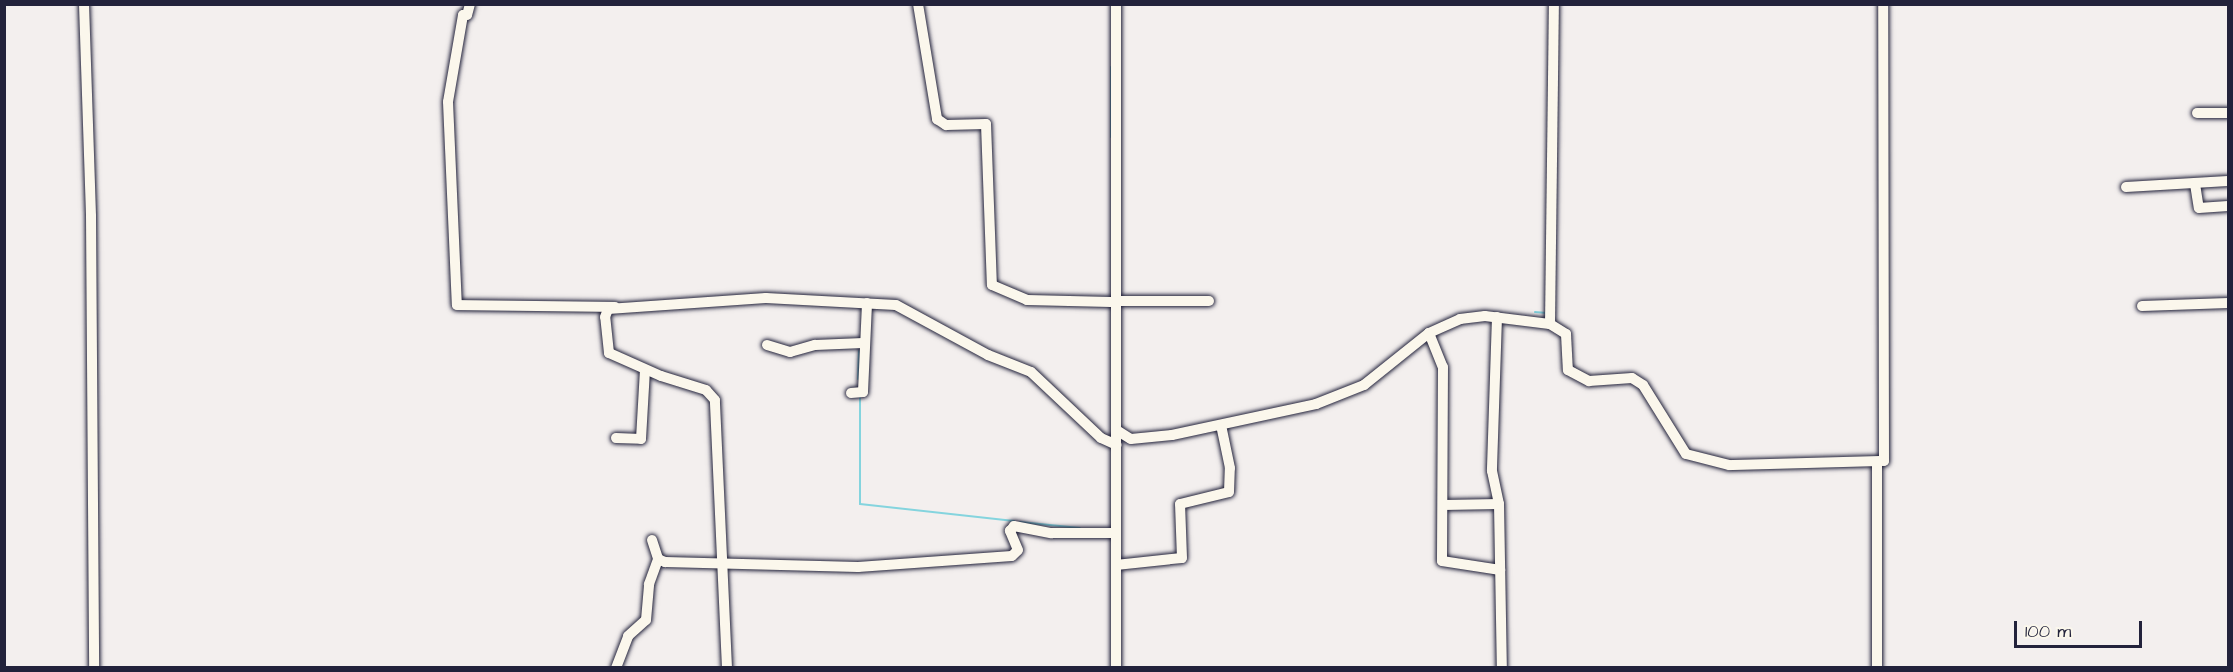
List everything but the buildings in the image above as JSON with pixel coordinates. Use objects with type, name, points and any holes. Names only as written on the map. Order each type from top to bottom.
[{"type":"street","points":[[84,4],[91,216],[94,668]]},
{"type":"street","points":[[470,4],[467,15],[463,15],[448,102],[457,305],[616,307],[766,298],[896,305],[988,355],[1031,372],[1101,438],[1116,445]]},
{"type":"street","points":[[918,4],[937,119],[946,125],[986,124],[992,285],[1027,300],[1209,301]]},
{"type":"street","points":[[1116,4],[1113,119],[1114,301],[1118,431],[1116,445],[1116,668]]},
{"type":"street","points":[[1550,324],[1554,4]]},
{"type":"street","points":[[1877,668],[1883,4]]},
{"type":"street","points":[[2197,113],[2229,113]]},
{"type":"street","points":[[2126,187],[2229,181]]},
{"type":"street","points":[[2195,184],[2199,207],[2229,206]]},
{"type":"street","points":[[851,393],[863,392],[863,344],[867,303]]},
{"type":"street","points":[[2142,306],[2229,303]]},
{"type":"street","points":[[616,307],[608,309],[605,317],[605,347],[645,370],[713,394],[724,521],[721,564],[727,668]]},
{"type":"street","points":[[1118,431],[1131,439],[1221,425],[1316,404],[1364,385],[1429,333],[1460,319],[1497,317],[1550,324],[1566,334],[1568,370],[1589,381],[1632,378],[1643,385],[1686,454],[1729,465],[1880,462]]},
{"type":"street","points":[[1497,317],[1492,471],[1498,504],[1502,668]]},
{"type":"street","points":[[1429,333],[1443,367],[1444,565],[1500,570]]},
{"type":"street","points":[[767,345],[790,352],[815,345],[863,344]]},
{"type":"street","points":[[616,438],[641,439],[645,370]]},
{"type":"street","points":[[1116,565],[1182,558],[1180,504],[1229,492],[1230,468],[1221,425]]},
{"type":"street","points":[[1443,505],[1498,504]]},
{"type":"street","points":[[658,559],[721,564],[909,565],[1012,556],[1018,550],[1010,531],[1014,526],[1051,533],[1116,533]]},
{"type":"street","points":[[616,668],[628,636],[646,620],[649,584],[658,559],[652,540]]},
{"type":"waterway","points":[[1111,67],[1111,137]]},
{"type":"waterway","points":[[1535,312],[1547,313]]},
{"type":"waterway","points":[[858,379],[859,351]]},
{"type":"waterway","points":[[860,398],[860,504],[1014,521]]},
{"type":"waterway","points":[[1020,522],[1080,528]]}]
